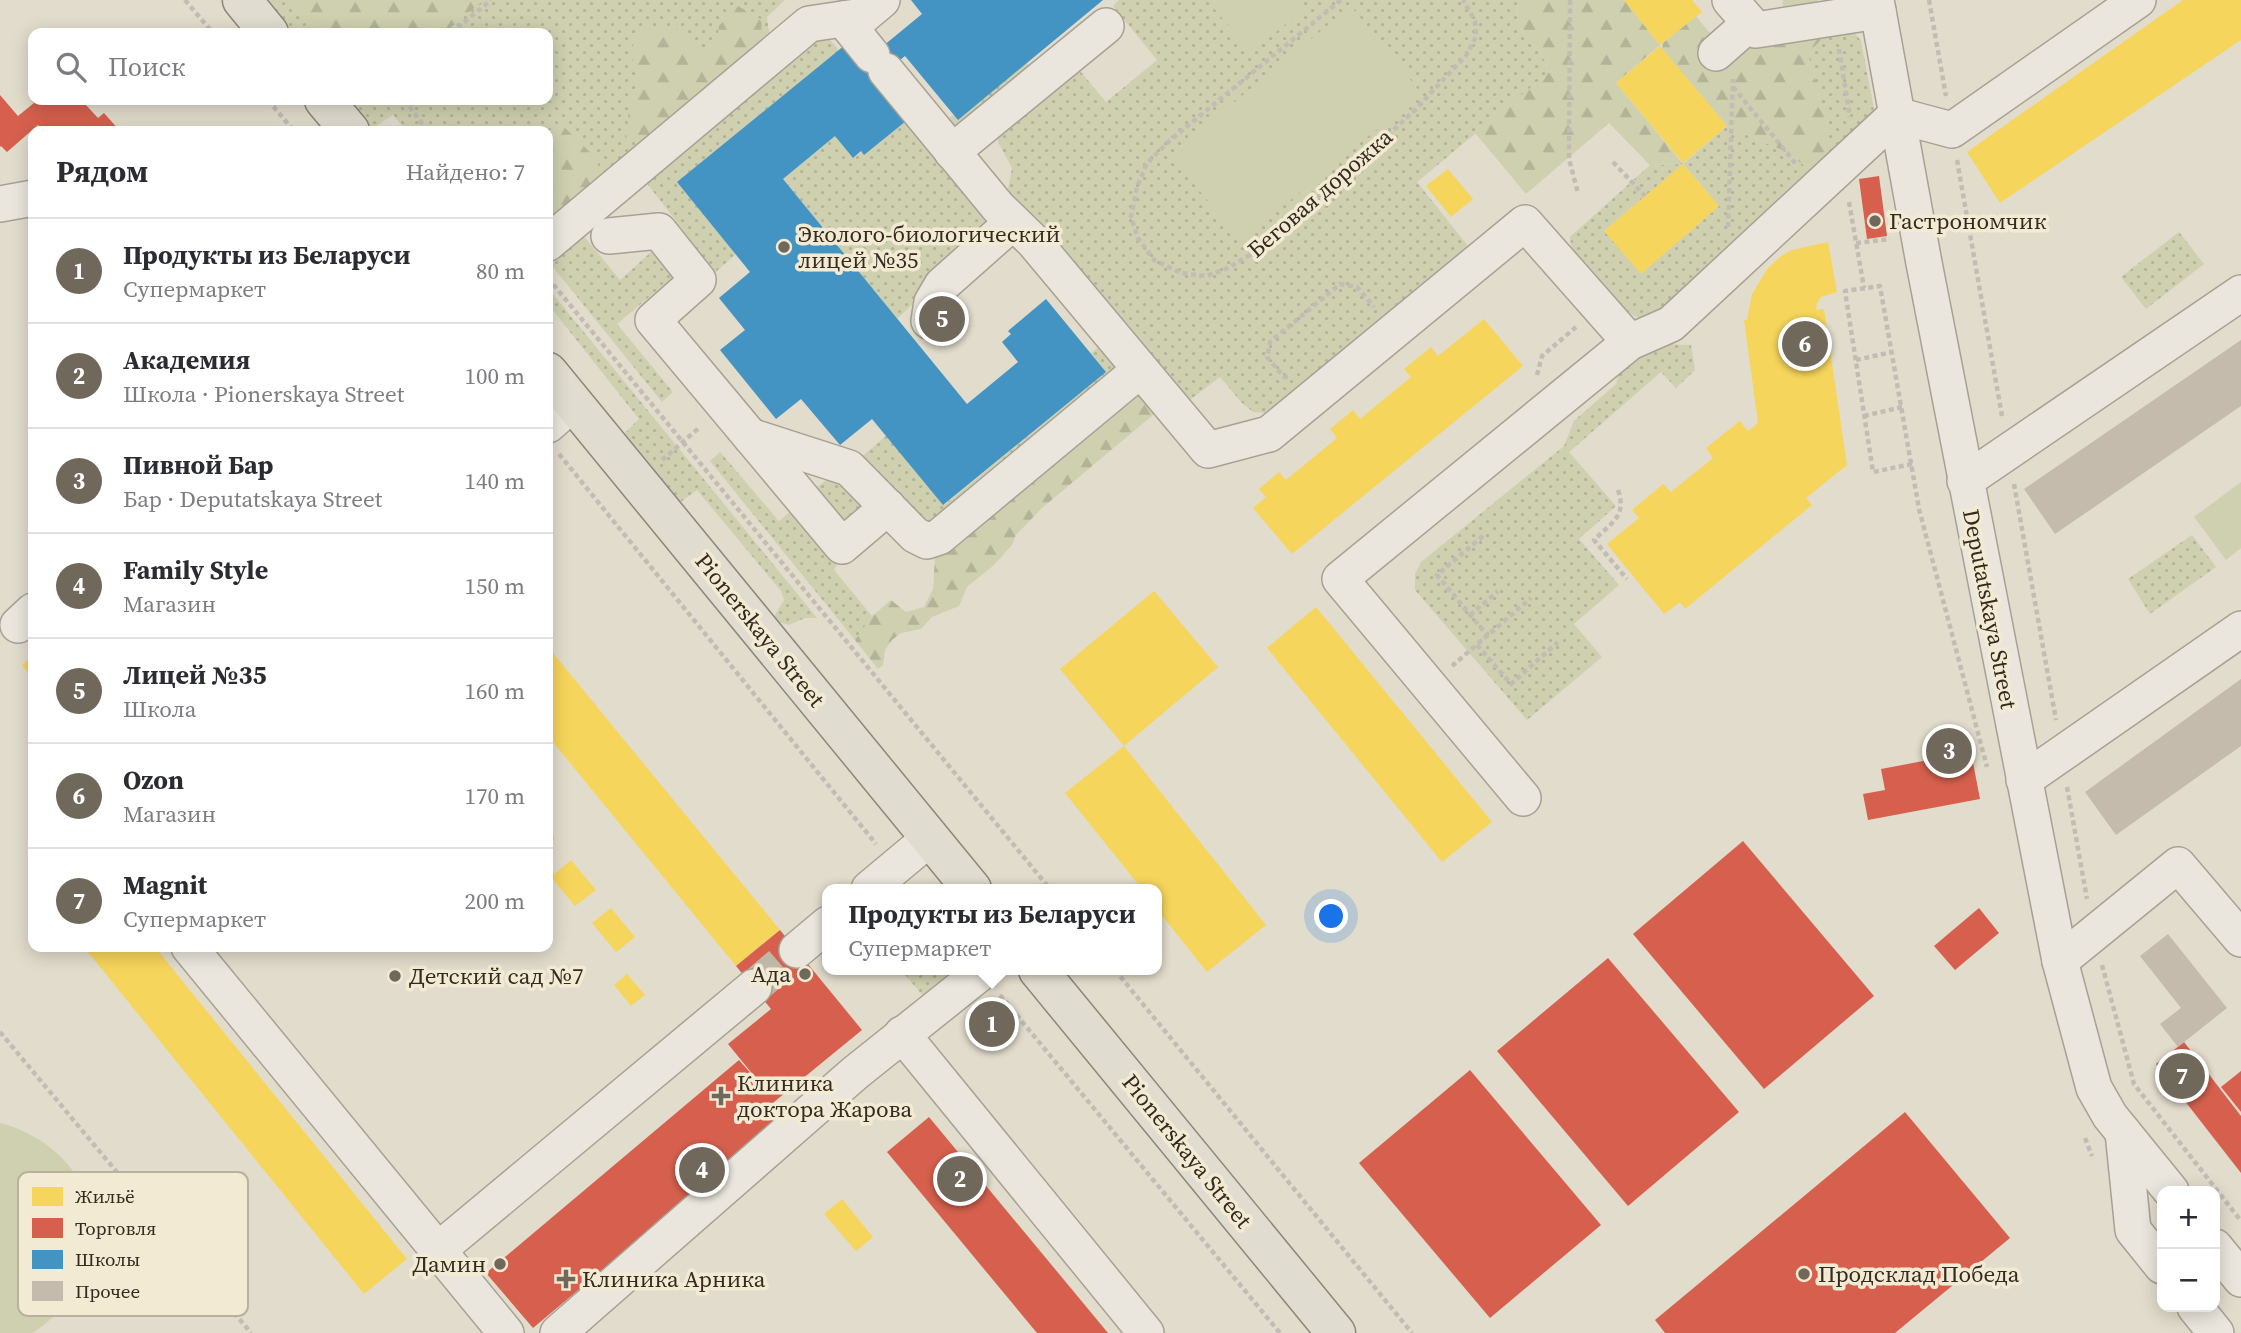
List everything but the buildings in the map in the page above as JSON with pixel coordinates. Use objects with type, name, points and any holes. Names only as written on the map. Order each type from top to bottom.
[{"type":"main road","points":[[242,0],[265,28]]},
{"type":"main road","points":[[328,105],[346,126]]},
{"type":"main road","name":"Pionerskaya Street","points":[[553,397],[559,426],[638,481],[968,884]]},
{"type":"main road","name":"Pionerskaya Street","points":[[1042,975],[1336,1333]]},
{"type":"street","points":[[553,239],[809,24],[863,16],[882,0]]},
{"type":"street","points":[[1523,798],[1340,579],[1630,342],[1671,324],[1727,272],[1832,190],[1896,115],[1952,130],[2138,0]]},
{"type":"street","points":[[1733,28],[1756,30],[1834,18],[1877,6]]},
{"type":"street","name":"Deputatskaya Street","points":[[1877,6],[1965,481],[2060,961],[2094,1088],[2110,1116],[2167,1186]]},
{"type":"street","points":[[843,19],[998,207],[1034,242],[1208,450],[1269,434],[1525,223],[1630,342]]},
{"type":"street","points":[[952,152],[1106,26]]},
{"type":"street","points":[[0,204],[28,199]]},
{"type":"street","points":[[929,321],[932,302],[942,285],[1013,222]]},
{"type":"street","points":[[609,236],[659,231],[698,280],[653,320],[842,546],[888,507]]},
{"type":"street","points":[[1965,481],[2241,292]]},
{"type":"street","points":[[750,436],[849,468],[915,535],[927,541],[939,537],[1140,370]]},
{"type":"street","points":[[2024,780],[2241,629]]},
{"type":"street","points":[[882,878],[930,838]]},
{"type":"street","points":[[2060,961],[2178,865],[2241,939]]},
{"type":"street","points":[[797,950],[822,929]]},
{"type":"street","points":[[193,952],[506,1333]]},
{"type":"street","points":[[558,1333],[855,1073],[978,975]]},
{"type":"street","points":[[437,1251],[754,987]]},
{"type":"street","points":[[902,1034],[1146,1333]]},
{"type":"street","points":[[2123,1132],[2133,1230],[2157,1260]]},
{"type":"street","points":[[2217,1249],[2241,1279]]},
{"type":"street","points":[[2199,1312],[2216,1333]]},
{"type":"path","points":[[185,0],[209,28]]},
{"type":"path","points":[[457,28],[491,0]]},
{"type":"path","name":"Беговая дорожка","points":[[1341,0],[1168,142],[1147,163],[1137,187],[1131,217],[1138,238],[1154,260],[1181,272],[1207,276],[1228,268],[1253,253],[1351,170],[1416,109],[1467,54],[1476,37],[1475,21],[1463,0]]},
{"type":"path","points":[[1570,0],[1569,159],[1578,193]]},
{"type":"path","points":[[1929,0],[2094,934],[2134,1084],[2241,1221]]},
{"type":"path","points":[[1834,18],[1852,128]]},
{"type":"path","points":[[1727,272],[1733,28]]},
{"type":"path","points":[[1733,87],[1832,190],[1856,243],[1864,288]]},
{"type":"path","points":[[272,105],[290,126]]},
{"type":"path","points":[[408,105],[424,126]]},
{"type":"path","points":[[1613,162],[1645,196]]},
{"type":"path","points":[[1856,243],[1892,239],[1890,228]]},
{"type":"path","points":[[553,284],[1045,884]]},
{"type":"path","points":[[1317,394],[1305,380],[1284,377],[1267,357],[1270,342],[1340,284],[1357,287],[1394,331]]},
{"type":"path","points":[[1912,464],[1873,472],[1845,291],[1880,286],[1912,464],[1919,509]]},
{"type":"path","points":[[1536,378],[1542,356],[1585,320]]},
{"type":"path","points":[[1856,360],[1892,352]]},
{"type":"path","points":[[604,510],[725,405]]},
{"type":"path","points":[[1864,415],[1902,407]]},
{"type":"path","points":[[559,426],[604,510],[882,878]]},
{"type":"path","points":[[1618,490],[1623,503],[1620,514],[1594,540],[1627,579]]},
{"type":"path","points":[[1483,536],[1437,575],[1487,635]]},
{"type":"path","points":[[1470,615],[1498,591]]},
{"type":"path","points":[[1430,686],[1531,598]]},
{"type":"path","points":[[1477,645],[1511,684],[1558,642]]},
{"type":"path","points":[[986,975],[1280,1333]]},
{"type":"path","points":[[1119,975],[1412,1333]]},
{"type":"path","points":[[0,1032],[117,1172]]},
{"type":"path","points":[[237,1316],[251,1333]]},
{"type":"green space","points":[[267,0],[785,0],[767,17],[771,45],[581,205],[553,142],[553,126],[403,126],[393,115],[376,126],[370,126],[352,105],[553,105],[553,28],[290,28]]},
{"type":"green space","points":[[292,0],[484,0],[450,28],[317,28]]},
{"type":"green space","points":[[1119,0],[1517,0],[1518,25],[1552,70],[1417,182],[1468,246],[1265,413],[1253,412],[1220,377],[1182,406],[1010,196],[1008,190],[1012,168],[999,144],[996,132],[1073,68],[1081,72],[1106,102],[1157,60],[1113,6]]},
{"type":"green space","points":[[1207,0],[1297,0],[1304,9],[1251,53]]},
{"type":"green space","points":[[1517,0],[1624,0],[1660,45],[1616,83],[1683,164],[1650,165],[1609,123],[1526,194],[1475,133],[1552,70],[1518,25]]},
{"type":"green space","points":[[1783,0],[1817,0],[1823,15],[1821,40],[1808,53],[1827,124],[1830,154],[1811,170],[1782,150],[1727,126],[1662,49],[1663,43],[1696,16],[1719,44],[1756,47],[1782,29]]},
{"type":"green space","points":[[738,6],[762,20],[760,43],[695,96],[645,145],[626,140],[629,108],[639,82],[630,51],[641,31],[674,26],[704,55],[717,40],[719,26]]},
{"type":"green space","points":[[1351,6],[1421,93],[1241,241],[1170,155]]},
{"type":"green space","points":[[819,27],[839,50],[677,182],[736,254],[709,278],[668,230],[676,221],[642,177]]},
{"type":"green space","points":[[1854,32],[1861,41],[1874,109],[1872,119],[1656,315],[1640,318],[1623,308],[1592,276],[1572,248],[1570,237],[1650,165],[1683,164],[1727,126],[1782,150],[1811,170],[1827,124],[1807,53],[1821,40],[1821,33]],"holes":[[[1683,164],[1719,206],[1641,273],[1604,231]]]},
{"type":"green space","points":[[1027,63],[1033,71],[964,127],[950,128],[943,124],[953,115],[958,119]]},
{"type":"green space","points":[[906,121],[992,223],[917,294],[914,303],[897,319],[783,179],[835,136],[853,158]]},
{"type":"green space","points":[[563,126],[599,161],[593,185],[553,219],[553,129]]},
{"type":"green space","points":[[578,229],[620,280],[659,245],[680,271],[617,324],[673,392],[662,402],[553,267],[553,250]]},
{"type":"green space","points":[[2179,232],[2204,264],[2146,309],[2121,277]]},
{"type":"green space","points":[[553,294],[817,618],[805,618],[789,625],[772,620],[784,600],[781,591],[697,490],[678,504],[622,436],[639,419],[553,310]]},
{"type":"green space","points":[[1105,342],[1129,371],[927,530],[859,459],[887,435],[944,505],[1106,372],[1091,353]]},
{"type":"green space","points":[[1663,344],[1691,345],[1695,370],[1676,388],[1661,372],[1569,452],[1616,506],[1579,539],[1619,585],[1574,624],[1602,657],[1527,720],[1415,590],[1415,574],[1421,562],[1564,446],[1574,421],[1616,384],[1621,366]]},
{"type":"green space","points":[[1140,388],[1159,410],[1042,508],[1016,535],[1012,545],[994,565],[967,587],[959,606],[932,617],[921,629],[901,633],[892,640],[885,650],[883,665],[878,669],[855,640],[872,616],[891,600],[906,612],[924,607],[933,589],[935,558],[943,545]]},
{"type":"green space","points":[[720,452],[779,521],[799,504],[842,555],[834,570],[872,616],[855,640],[710,461]]},
{"type":"green space","points":[[829,478],[853,484],[868,501],[838,527],[809,493]]},
{"type":"green space","points":[[2241,482],[2241,548],[2226,560],[2194,517]]},
{"type":"green space","points":[[2192,535],[2216,567],[2150,614],[2128,579]]},
{"type":"green space","points":[[905,975],[952,975],[924,997]]},
{"type":"green space","points":[[0,1123],[29,1134],[54,1151],[74,1172],[18,1172],[18,1316],[53,1316],[32,1333],[0,1333]]},
{"type":"tunnel","points":[[754,987],[797,950]]},
{"type":"place","name":"Гастрономчик","points":[[1875,221]]},
{"type":"place","name":"Эколого-биологический лицей №35","points":[[784,247]]},
{"type":"place","name":"Лицей №35","points":[[942,319]]},
{"type":"place","name":"Ozon","points":[[1805,344]]},
{"type":"place","name":"Пивной Бар","points":[[1949,751]]},
{"type":"place","name":"Ада","points":[[805,974]]},
{"type":"place","name":"Детский сад №7","points":[[395,976]]},
{"type":"place","name":"Продукты из Беларуси","points":[[992,1024]]},
{"type":"place","name":"Magnit","points":[[2182,1076]]},
{"type":"place","name":"Клиника доктора Жарова","points":[[721,1096]]},
{"type":"place","name":"Family Style","points":[[702,1170]]},
{"type":"place","name":"Академия","points":[[960,1179]]},
{"type":"place","name":"Дамин","points":[[500,1264]]},
{"type":"place","name":"Продсклад Победа","points":[[1804,1274]]},
{"type":"place","name":"Клиника Арника","points":[[566,1279]]}]
